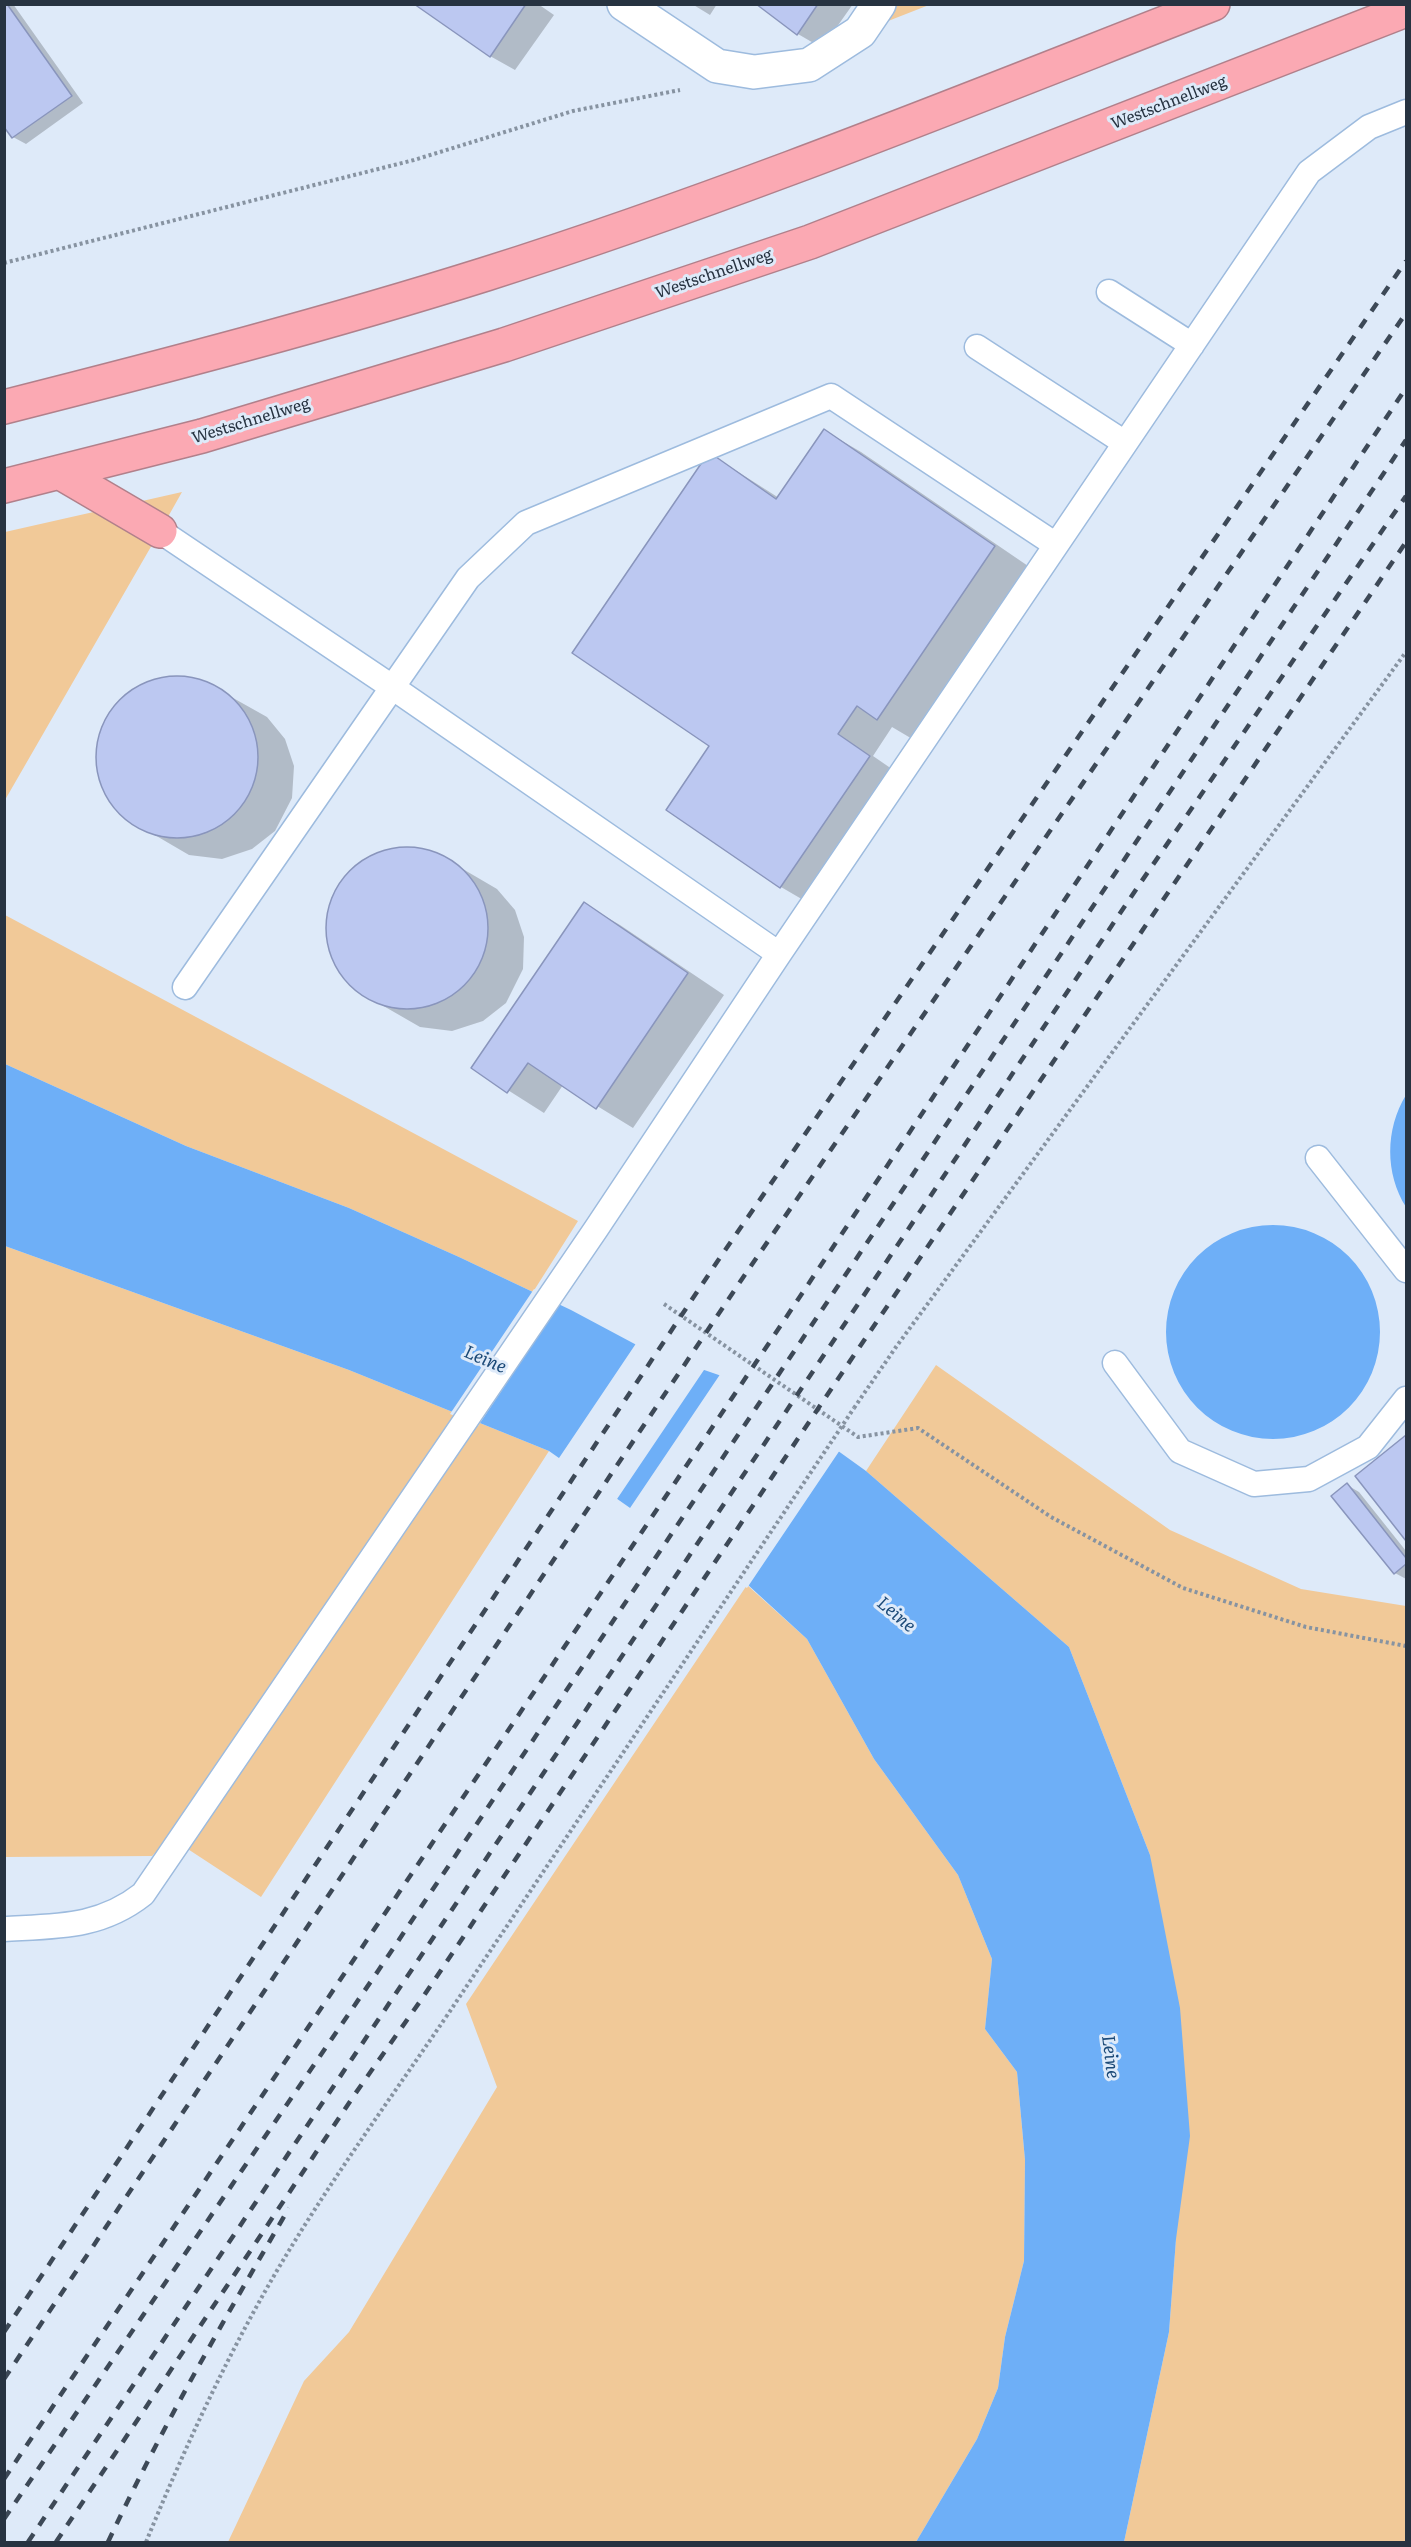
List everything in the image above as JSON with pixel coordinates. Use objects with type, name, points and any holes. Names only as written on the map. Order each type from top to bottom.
[{"type":"highway","points":[[4,407],[182,362],[487,274],[782,172],[1213,4]]},
{"type":"highway","name":"Westschnellweg","points":[[4,486],[202,436],[504,345],[798,246],[1407,10]]},
{"type":"highway","points":[[61,473],[160,531]]},
{"type":"street","points":[[624,4],[717,66],[754,72],[809,65],[860,32],[879,4]]},
{"type":"lane","points":[[4,1929],[76,1924],[107,1916],[126,1908],[143,1894],[164,1867],[596,1229],[779,954],[1310,172],[1369,128],[1407,112]]},
{"type":"lane","points":[[1109,292],[1192,345]]},
{"type":"lane","points":[[977,347],[1125,443]]},
{"type":"lane","points":[[185,987],[468,578],[526,523],[831,396],[1056,545]]},
{"type":"lane","points":[[160,531],[392,687],[779,954]]},
{"type":"lane","points":[[1318,1158],[1407,1270]]},
{"type":"lane","points":[[1115,1363],[1180,1451],[1254,1484],[1309,1479],[1348,1458],[1368,1447],[1407,1400]]},
{"type":"path","points":[[4,263],[414,160],[573,111],[680,90],[717,66]]},
{"type":"path","points":[[146,2542],[176,2469],[233,2352],[293,2244],[896,1347],[1407,652]]},
{"type":"path","points":[[664,1304],[858,1437],[918,1428],[1051,1517],[1183,1588],[1306,1627],[1407,1646]]},
{"type":"shaded area","points":[[879,5],[929,5],[860,32]]},
{"type":"shaded area","points":[[182,492],[160,531],[5,800],[5,532]]},
{"type":"shaded area","points":[[5,915],[578,1221],[533,1292],[349,1208],[186,1146],[5,1064]]},
{"type":"shaded area","points":[[5,1246],[349,1370],[549,1451],[261,1897],[171,1838],[152,1856],[5,1857]]},
{"type":"shaded area","points":[[936,1365],[1170,1530],[1301,1589],[1406,1606],[1406,2542],[1124,2542],[1169,2332],[1176,2239],[1150,1855],[1069,1647],[866,1471]]},
{"type":"shaded area","points":[[747,1585],[807,1639],[874,1759],[958,1875],[992,1959],[985,2029],[1017,2072],[1025,2160],[1024,2261],[1005,2337],[998,2388],[977,2439],[916,2542],[228,2542],[304,2381],[349,2332],[497,2087],[466,2004]]},
{"type":"water","name":"Leine","points":[[5,1064],[186,1146],[349,1208],[459,1257],[571,1310],[646,1350],[745,1384],[866,1471],[1069,1647],[1150,1855],[1180,2008],[1190,2136],[1176,2239],[1169,2332],[1124,2542],[916,2542],[977,2439],[998,2388],[1005,2337],[1024,2261],[1025,2160],[1017,2072],[985,2029],[992,1959],[958,1875],[874,1759],[807,1639],[747,1584],[650,1522],[549,1451],[349,1370],[5,1246]]},
{"type":"water","points":[[1406,1095],[1406,1207],[1394,1180],[1390,1151],[1394,1122]]},
{"type":"water","points":[[1263,1225],[1283,1225],[1314,1233],[1349,1256],[1372,1291],[1378,1311],[1380,1332],[1378,1353],[1372,1373],[1349,1408],[1314,1431],[1283,1439],[1263,1439],[1232,1431],[1205,1415],[1190,1400],[1174,1373],[1166,1342],[1166,1322],[1174,1291],[1190,1264],[1205,1249],[1232,1233]]},
{"type":"pier","points":[[534,1289],[561,1302],[478,1426],[450,1414]]},
{"type":"pier","points":[[637,1342],[706,1367],[615,1502],[557,1461]]},
{"type":"pier","points":[[721,1373],[747,1382],[840,1450],[747,1588],[628,1511]]},
{"type":"building","points":[[4,4],[7,4],[72,96],[12,138],[4,127]]},
{"type":"building","points":[[414,4],[526,4],[490,57]]},
{"type":"building","points":[[756,4],[818,4],[797,35]]},
{"type":"building","points":[[824,429],[995,546],[877,720],[857,706],[838,734],[870,756],[780,888],[666,810],[709,746],[572,653],[709,452],[776,499]]},
{"type":"building","points":[[177,676],[193,677],[208,682],[234,700],[252,726],[257,741],[257,773],[252,788],[234,814],[208,832],[193,837],[177,838],[161,837],[146,832],[120,814],[102,788],[97,773],[96,757],[97,741],[102,726],[120,700],[146,682],[161,677]]},
{"type":"building","points":[[407,847],[423,848],[438,853],[464,871],[482,897],[487,912],[487,944],[482,959],[464,985],[438,1003],[423,1008],[407,1009],[391,1008],[376,1003],[350,985],[332,959],[327,944],[326,928],[327,912],[332,897],[350,871],[376,853],[391,848]]},
{"type":"building","points":[[584,902],[688,973],[596,1109],[528,1063],[507,1093],[471,1068]]},
{"type":"building","points":[[1406,1435],[1406,1541],[1355,1476]]},
{"type":"building","points":[[1347,1483],[1406,1558],[1406,1564],[1394,1574],[1331,1496]]},
{"type":"railway","points":[[4,2332],[717,1262],[1406,261]]},
{"type":"railway","points":[[4,2379],[742,1279],[1406,313]]},
{"type":"railway","points":[[4,2479],[765,1349],[1406,388]]},
{"type":"railway","points":[[4,2519],[378,1971],[1406,440]]},
{"type":"railway","points":[[28,2542],[1139,885],[1406,496]]},
{"type":"railway","points":[[56,2542],[355,2094],[421,2000],[846,1367],[1406,542]]},
{"type":"railway","points":[[108,2542],[172,2415],[289,2208]]}]
